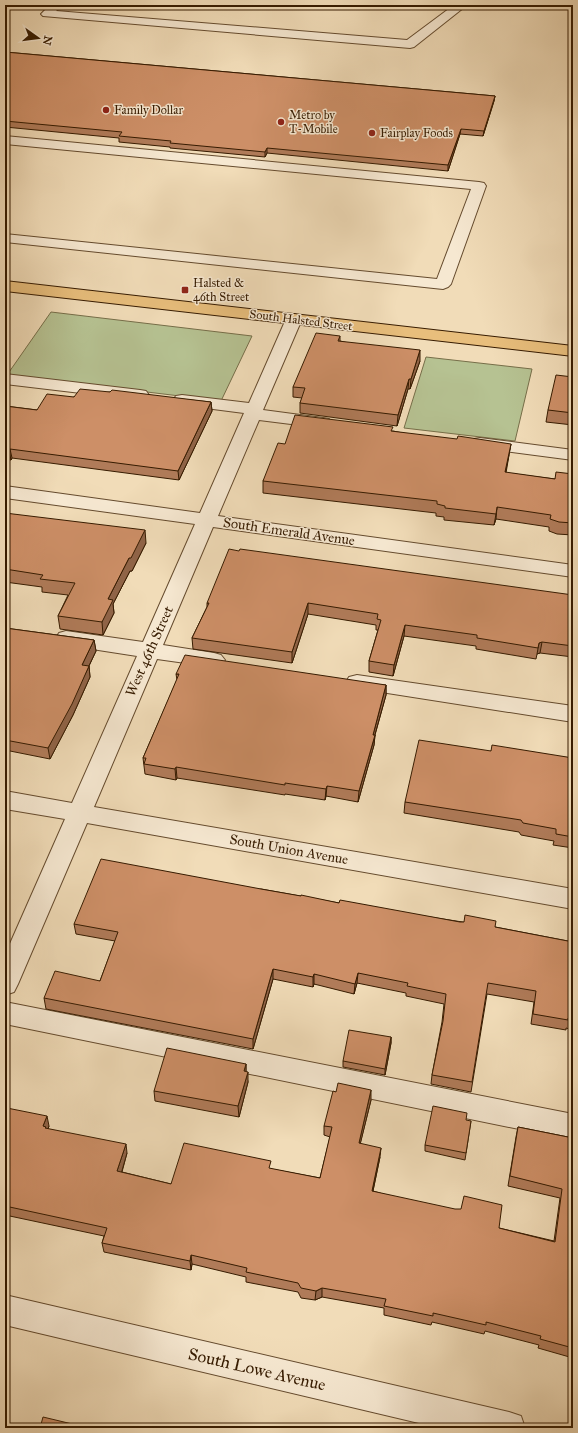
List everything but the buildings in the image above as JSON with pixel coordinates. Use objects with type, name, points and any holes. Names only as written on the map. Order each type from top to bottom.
[{"type":"main road","name":"South Halsted Street","points":[[5,286],[573,351]]},
{"type":"street","points":[[56,5],[47,14],[410,44],[461,5]]},
{"type":"street","points":[[5,140],[479,186],[443,284],[5,238]]},
{"type":"street","name":"West 46th Street","points":[[5,984],[294,319]]},
{"type":"street","points":[[5,379],[160,398],[336,425]]},
{"type":"street","points":[[462,441],[573,456]]},
{"type":"street","name":"South Emerald Avenue","points":[[5,492],[573,571]]},
{"type":"street","points":[[44,634],[235,663]]},
{"type":"street","points":[[337,679],[573,714]]},
{"type":"street","name":"South Union Avenue","points":[[5,800],[573,899]]},
{"type":"street","points":[[5,1013],[573,1127]]},
{"type":"street","name":"South Lowe Avenue","points":[[5,1310],[509,1428]]},
{"type":"green space","points":[[51,312],[252,336],[221,401],[7,375]]},
{"type":"green space","points":[[426,357],[532,369],[515,441],[404,428]]},
{"type":"place","name":"Family Dollar","points":[[106,110]]},
{"type":"place","name":"Metro by T-Mobile","points":[[281,122]]},
{"type":"place","name":"Fairplay Foods","points":[[372,133]]},
{"type":"place","name":"Halsted & 46th Street","points":[[185,290]]}]
